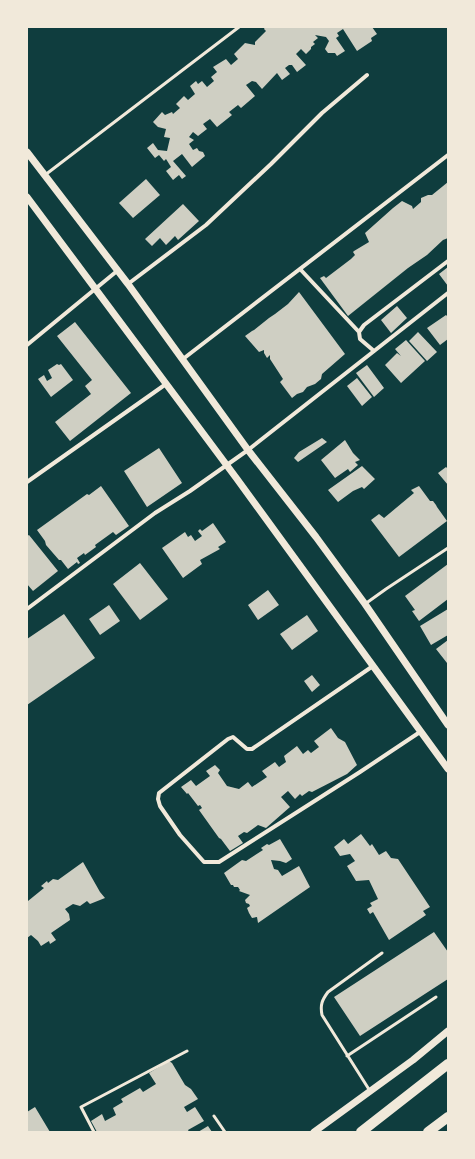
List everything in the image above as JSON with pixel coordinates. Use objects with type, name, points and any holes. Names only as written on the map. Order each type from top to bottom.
[{"type":"main road","points":[[361,1132],[448,1064]]},
{"type":"main road","points":[[428,1132],[448,1117]]},
{"type":"street","points":[[128,284],[206,226],[322,113],[367,75]]},
{"type":"street","points":[[27,152],[128,284],[248,450],[316,537],[365,604],[448,725]]},
{"type":"street","points":[[183,359],[448,155]]},
{"type":"street","points":[[27,197],[448,769]]},
{"type":"street","points":[[359,332],[364,325],[448,261]]},
{"type":"street","points":[[300,269],[359,332],[360,339],[374,351]]},
{"type":"street","points":[[27,345],[117,271]]},
{"type":"street","points":[[27,610],[155,513],[190,491],[248,450],[448,293]]},
{"type":"street","points":[[27,482],[166,384]]},
{"type":"street","points":[[373,666],[252,749],[247,749],[233,737],[228,739],[159,793],[158,799],[160,806],[180,835],[204,862],[219,862],[420,732]]},
{"type":"street","points":[[314,1132],[413,1060],[448,1031]]},
{"type":"lane","points":[[44,175],[239,27]]},
{"type":"lane","points":[[365,604],[448,548]]},
{"type":"lane","points":[[370,1091],[322,1015],[320,1008],[322,1000],[328,992],[382,953]]},
{"type":"lane","points":[[347,1056],[436,998]]},
{"type":"lane","points":[[94,1132],[81,1107],[187,1051]]},
{"type":"lane","points":[[214,1116],[225,1132]]},
{"type":"building","points":[[265,27],[372,27],[377,34],[371,38],[372,41],[357,51],[343,29],[337,33],[339,36],[336,38],[345,51],[337,56],[335,53],[328,53],[325,49],[329,41],[326,37],[315,35],[318,38],[313,42],[315,44],[306,54],[301,49],[296,54],[306,65],[297,72],[292,65],[289,65],[285,68],[290,74],[282,80],[277,73],[262,89],[256,82],[252,81],[246,85],[255,96],[241,108],[238,105],[229,112],[232,115],[217,127],[210,119],[203,124],[207,129],[198,136],[193,132],[189,137],[194,140],[189,144],[193,150],[197,148],[199,151],[203,152],[205,156],[192,167],[182,154],[173,161],[186,176],[182,179],[179,175],[173,180],[166,171],[171,167],[166,159],[164,161],[159,155],[155,158],[147,148],[153,143],[158,150],[167,151],[170,138],[164,137],[166,129],[158,127],[153,122],[162,112],[165,115],[172,112],[173,114],[180,108],[176,104],[184,96],[188,100],[195,94],[190,86],[196,81],[198,84],[202,81],[207,87],[214,81],[211,77],[217,72],[213,67],[226,59],[231,65],[238,59],[234,54],[245,43],[255,45],[255,42],[266,31],[264,29]]},
{"type":"building","points":[[146,179],[160,195],[133,218],[119,203]]},
{"type":"building","points":[[448,182],[448,238],[443,240],[427,255],[408,268],[348,316],[320,278],[324,276],[326,278],[351,259],[355,255],[353,252],[354,251],[369,242],[365,233],[402,201],[412,206],[413,209],[421,202],[421,198],[432,195]]},
{"type":"building","points":[[183,204],[199,221],[178,240],[175,236],[166,245],[160,238],[152,246],[145,239]]},
{"type":"building","points":[[448,267],[448,286],[439,274]]},
{"type":"building","points":[[299,292],[345,354],[322,374],[321,379],[315,384],[307,387],[303,392],[292,398],[280,382],[283,379],[270,359],[270,355],[267,358],[264,350],[259,352],[245,336],[288,304]]},
{"type":"building","points":[[397,306],[407,318],[391,333],[381,320]]},
{"type":"building","points":[[446,315],[448,317],[448,339],[440,345],[427,328]]},
{"type":"building","points":[[75,322],[131,393],[70,441],[55,422],[91,394],[85,386],[92,380],[57,336]]},
{"type":"building","points":[[418,332],[437,352],[427,361],[409,341]]},
{"type":"building","points":[[406,340],[425,361],[401,383],[385,365],[397,353],[401,356],[395,349]]},
{"type":"building","points":[[57,364],[61,364],[73,380],[51,397],[38,379],[44,375],[47,381],[52,378],[48,370]]},
{"type":"building","points":[[367,365],[384,388],[374,397],[356,373]]},
{"type":"building","points":[[357,378],[372,397],[362,406],[347,386]]},
{"type":"building","points":[[322,438],[327,442],[298,462],[294,458],[299,452]]},
{"type":"building","points":[[345,440],[353,453],[360,460],[355,462],[358,465],[350,472],[348,469],[335,478],[321,460]]},
{"type":"building","points":[[159,448],[182,483],[147,507],[124,471]]},
{"type":"building","points":[[362,466],[375,479],[364,489],[362,487],[353,491],[338,502],[328,490]]},
{"type":"building","points":[[446,467],[448,469],[448,485],[438,473]]},
{"type":"building","points":[[101,486],[129,526],[116,535],[113,532],[95,545],[96,547],[85,555],[84,553],[77,558],[80,563],[78,564],[77,562],[68,569],[46,545],[45,541],[37,530],[87,494],[89,495]]},
{"type":"building","points":[[419,486],[430,501],[433,501],[447,521],[399,557],[371,520],[379,514],[384,518],[414,493],[411,490]]},
{"type":"building","points":[[213,523],[226,542],[218,547],[220,549],[200,560],[202,564],[183,578],[162,548],[185,532],[188,537],[191,535],[195,541],[202,536],[198,531],[200,529],[202,531]]},
{"type":"building","points":[[29,535],[58,571],[33,591],[27,584],[27,536]]},
{"type":"building","points":[[140,563],[168,599],[140,620],[113,584]]},
{"type":"building","points":[[448,564],[448,599],[419,621],[412,611],[415,610],[405,596]]},
{"type":"building","points":[[268,590],[279,605],[258,620],[248,605]]},
{"type":"building","points":[[109,605],[120,621],[100,635],[89,619]]},
{"type":"building","points":[[448,609],[448,635],[431,645],[420,626]]},
{"type":"building","points":[[64,614],[95,658],[27,705],[27,639]]},
{"type":"building","points":[[307,615],[318,631],[292,650],[280,634]]},
{"type":"building","points":[[448,640],[448,662],[447,663],[436,649]]},
{"type":"building","points":[[312,675],[320,685],[312,692],[304,681]]},
{"type":"building","points":[[331,728],[338,738],[345,742],[357,765],[347,774],[312,792],[309,791],[302,796],[300,794],[295,799],[288,791],[281,797],[290,807],[266,828],[258,825],[247,833],[244,832],[238,836],[243,843],[230,851],[199,810],[202,808],[200,805],[198,806],[188,793],[187,794],[181,787],[191,780],[196,786],[210,776],[206,771],[215,765],[220,770],[218,773],[227,786],[239,789],[248,782],[252,787],[267,777],[262,771],[275,762],[279,767],[286,762],[284,756],[297,746],[303,754],[308,750],[311,753],[319,747],[314,741]]},
{"type":"building","points":[[361,834],[370,846],[372,844],[379,855],[386,851],[391,858],[398,859],[430,907],[423,911],[426,915],[389,940],[373,912],[370,914],[367,909],[372,906],[370,903],[378,899],[369,880],[356,881],[347,866],[355,861],[350,854],[340,856],[334,847],[344,839],[348,844]]},
{"type":"building","points":[[280,839],[292,859],[286,863],[271,860],[274,869],[278,870],[282,876],[299,866],[310,887],[258,923],[257,917],[252,918],[247,908],[250,906],[245,900],[250,895],[239,891],[240,890],[238,887],[231,885],[224,873],[242,860],[246,861],[263,850],[261,848],[267,844],[269,845]]},
{"type":"building","points":[[83,862],[105,898],[90,904],[87,901],[80,906],[73,904],[65,909],[69,914],[70,920],[51,933],[56,940],[50,944],[49,941],[41,946],[31,935],[27,938],[27,899],[28,901],[44,888],[41,886],[47,881],[48,883],[53,879],[58,880]]},
{"type":"building","points":[[434,932],[448,952],[448,979],[360,1036],[334,997]]},
{"type":"building","points":[[169,1061],[172,1063],[185,1085],[191,1089],[198,1099],[184,1107],[187,1112],[195,1107],[204,1121],[188,1130],[189,1132],[97,1132],[91,1121],[102,1114],[105,1121],[116,1115],[113,1108],[123,1102],[121,1099],[140,1088],[143,1092],[156,1084],[149,1073]]},
{"type":"building","points":[[35,1107],[50,1132],[27,1132],[27,1112]]},
{"type":"building","points":[[208,1126],[212,1132],[198,1132]]}]
